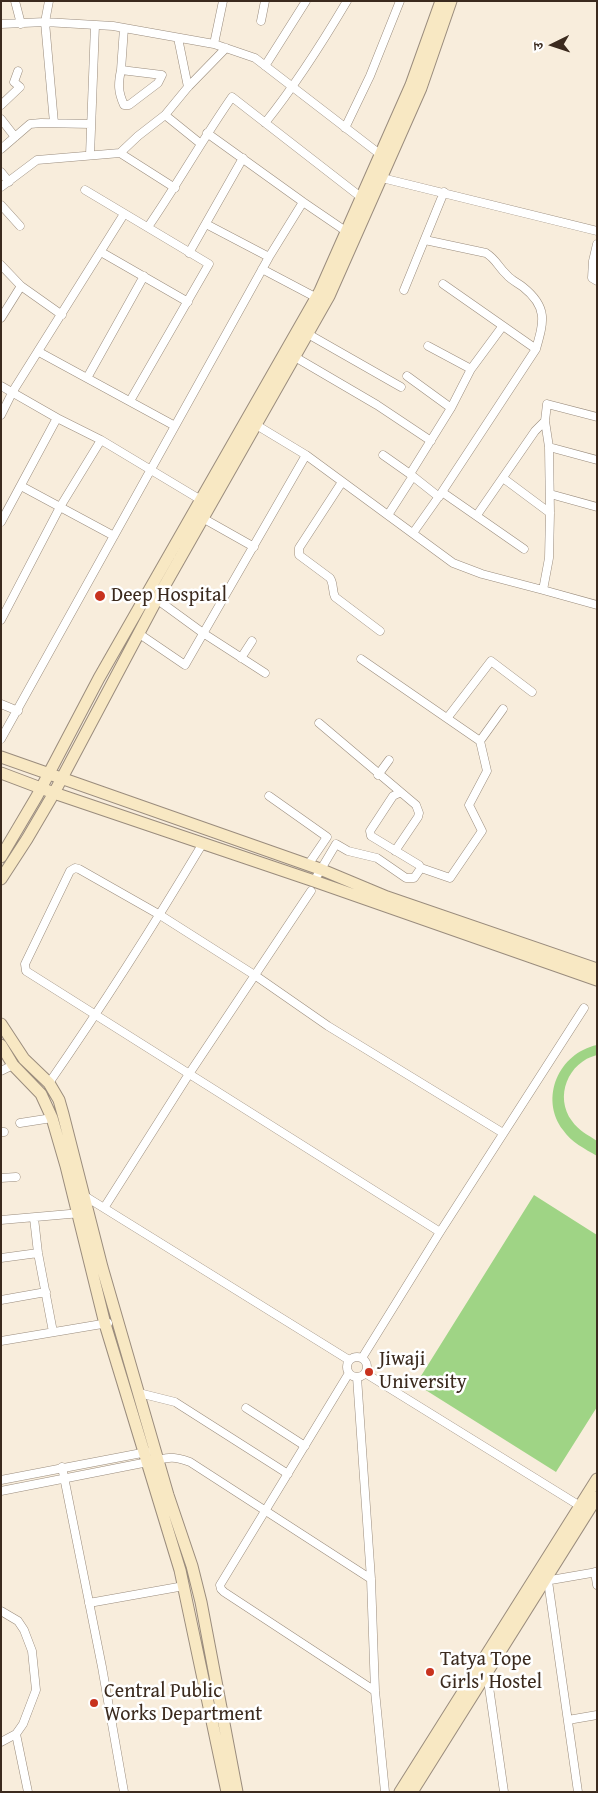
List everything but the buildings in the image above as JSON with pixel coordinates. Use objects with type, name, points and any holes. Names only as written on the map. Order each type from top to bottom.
[{"type":"main road","points":[[1,857],[41,788],[90,696],[152,596],[252,422],[317,298],[362,198],[377,176],[381,155],[411,85],[441,1]]},
{"type":"main road","points":[[198,516],[201,500],[295,357],[330,296],[377,176],[426,73],[451,1]]},
{"type":"main road","points":[[1,879],[62,779],[138,633],[152,596]]},
{"type":"main road","points":[[90,696],[101,702]]},
{"type":"main road","points":[[1,757],[320,869],[387,897],[597,968]]},
{"type":"main road","points":[[1,773],[54,793],[203,843],[313,886],[597,980]]},
{"type":"main road","points":[[1,1024],[17,1049],[49,1083],[63,1114],[82,1194],[82,1213],[105,1324],[196,1584],[237,1792]]},
{"type":"main road","points":[[1,1045],[13,1066],[41,1094],[52,1118],[66,1166],[118,1321],[139,1393],[152,1456],[184,1586],[227,1792]]},
{"type":"main road","points":[[24,1076],[32,1067]]},
{"type":"main road","points":[[400,1792],[597,1479]]},
{"type":"main road","points":[[412,1792],[597,1497]]},
{"type":"street","points":[[14,1],[21,24]]},
{"type":"street","points":[[49,1],[45,22],[54,123]]},
{"type":"street","points":[[214,44],[224,1]]},
{"type":"street","points":[[261,21],[265,1]]},
{"type":"street","points":[[264,66],[306,1]]},
{"type":"street","points":[[265,123],[293,88],[347,1]]},
{"type":"street","points":[[345,128],[370,76],[400,1]]},
{"type":"street","points":[[1,24],[45,22],[124,28],[214,44],[226,48],[255,58],[381,155]]},
{"type":"street","points":[[90,155],[95,25]]},
{"type":"street","points":[[121,70],[162,75],[158,83],[129,105],[124,105],[118,89],[124,28]]},
{"type":"street","points":[[178,38],[188,87]]},
{"type":"street","points":[[1,188],[37,160],[120,152],[165,115],[188,87],[226,48]]},
{"type":"street","points":[[1,105],[20,88],[14,82],[18,71]]},
{"type":"street","points":[[148,227],[175,188],[207,133],[232,98],[362,198]]},
{"type":"street","points":[[165,115],[201,144]]},
{"type":"street","points":[[1,119],[15,137]]},
{"type":"street","points":[[1,149],[30,124],[91,124]]},
{"type":"street","points":[[207,133],[347,232]]},
{"type":"street","points":[[120,152],[175,188]]},
{"type":"street","points":[[189,253],[243,158]]},
{"type":"street","points":[[1,172],[9,182]]},
{"type":"street","points":[[377,176],[597,231]]},
{"type":"street","points":[[85,190],[209,264],[130,401]]},
{"type":"street","points":[[404,290],[444,192]]},
{"type":"street","points":[[1,739],[268,257],[303,202]]},
{"type":"street","points":[[1,205],[20,226]]},
{"type":"street","points":[[1,415],[13,391],[124,214]]},
{"type":"street","points":[[206,224],[268,257]]},
{"type":"street","points":[[413,533],[441,495],[536,349],[543,318],[538,302],[508,276],[493,258],[486,253],[425,240]]},
{"type":"street","points":[[597,244],[592,278],[597,281]]},
{"type":"street","points":[[101,252],[188,302]]},
{"type":"street","points":[[1,265],[21,286],[62,315]]},
{"type":"street","points":[[262,269],[317,298]]},
{"type":"street","points":[[87,378],[144,276]]},
{"type":"street","points":[[443,284],[536,349]]},
{"type":"street","points":[[1,318],[21,286]]},
{"type":"street","points":[[388,515],[451,408],[471,369],[502,327]]},
{"type":"street","points":[[308,334],[402,387]]},
{"type":"street","points":[[428,346],[471,369]]},
{"type":"street","points":[[39,352],[175,426]]},
{"type":"street","points":[[295,357],[376,405],[431,441]]},
{"type":"street","points":[[407,376],[451,408]]},
{"type":"street","points":[[1,386],[13,391],[57,418],[101,440],[201,500]]},
{"type":"street","points":[[543,590],[549,558],[550,513],[549,447],[545,421],[547,404],[597,417]]},
{"type":"street","points":[[1,522],[57,418]]},
{"type":"street","points":[[477,515],[535,431],[545,421]]},
{"type":"street","points":[[252,422],[306,455],[453,563],[482,574],[597,606]]},
{"type":"street","points":[[1,620],[60,507],[101,440]]},
{"type":"street","points":[[549,447],[597,460]]},
{"type":"street","points":[[138,633],[185,665],[306,455]]},
{"type":"street","points":[[383,455],[441,495],[477,515],[524,548]]},
{"type":"street","points":[[503,478],[550,513]]},
{"type":"street","points":[[342,482],[299,548],[298,555],[330,578],[336,597],[380,631]]},
{"type":"street","points":[[20,486],[114,536]]},
{"type":"street","points":[[550,494],[597,507]]},
{"type":"street","points":[[198,516],[254,547]]},
{"type":"street","points":[[152,596],[203,633],[265,673]]},
{"type":"street","points":[[241,658],[252,641]]},
{"type":"street","points":[[361,659],[448,717],[480,741],[487,771],[468,805],[482,831],[450,878],[421,868],[371,836],[370,831],[393,796],[399,793]]},
{"type":"street","points":[[448,717],[491,661],[532,692]]},
{"type":"street","points":[[1,704],[18,711]]},
{"type":"street","points":[[480,741],[503,708]]},
{"type":"street","points":[[318,723],[399,793],[416,805],[419,813],[394,851]]},
{"type":"street","points":[[378,775],[389,760]]},
{"type":"street","points":[[270,796],[348,851],[377,858],[406,878],[414,878],[421,868]]},
{"type":"street","points":[[308,865],[328,837]]},
{"type":"street","points":[[49,1083],[96,1016],[203,843]]},
{"type":"street","points":[[104,1208],[189,1074],[256,976],[313,886],[320,869],[336,844]]},
{"type":"street","points":[[440,1232],[29,974],[25,964],[70,872],[74,868],[79,869],[160,915],[256,976],[328,1026],[503,1134]]},
{"type":"street","points":[[362,1358],[440,1232],[584,1008]]},
{"type":"street","points":[[1,1070],[13,1066]]},
{"type":"street","points":[[20,1123],[52,1118]]},
{"type":"street","points":[[1,1178],[16,1177]]},
{"type":"street","points":[[82,1194],[349,1360]]},
{"type":"street","points":[[1,1220],[82,1213]]},
{"type":"street","points":[[34,1218],[38,1253],[53,1332]]},
{"type":"street","points":[[1,1258],[38,1253]]},
{"type":"street","points":[[1,1300],[46,1292]]},
{"type":"street","points":[[1,1341],[118,1321]]},
{"type":"street","points":[[357,1378],[349,1373],[347,1367],[349,1360],[355,1357],[362,1358]]},
{"type":"street","points":[[357,1378],[365,1373],[367,1367],[362,1358]]},
{"type":"street","points":[[349,1373],[220,1585],[221,1589],[375,1691]]},
{"type":"street","points":[[365,1373],[580,1506]]},
{"type":"street","points":[[357,1378],[371,1579],[375,1691],[385,1792]]},
{"type":"street","points":[[139,1393],[175,1402],[288,1474]]},
{"type":"street","points":[[246,1408],[305,1446]]},
{"type":"street","points":[[1,1491],[64,1478],[152,1456]]},
{"type":"street","points":[[1,1480],[62,1467],[152,1456],[179,1458],[190,1462],[371,1579]]},
{"type":"street","points":[[62,1467],[124,1792]]},
{"type":"street","points":[[578,1792],[546,1581],[596,1572],[597,1585]]},
{"type":"street","points":[[89,1603],[184,1586]]},
{"type":"street","points":[[1,1611],[18,1621],[24,1630],[32,1651],[36,1690],[23,1724],[16,1734],[1,1742]]},
{"type":"street","points":[[488,1673],[504,1792]]},
{"type":"street","points":[[568,1720],[597,1715]]},
{"type":"street","points":[[16,1734],[28,1792]]},
{"type":"green space","points":[[597,1045],[597,1055],[578,1065],[572,1073],[564,1091],[564,1102],[574,1124],[597,1141],[597,1156],[578,1145],[563,1130],[556,1117],[553,1091],[563,1067],[572,1057]]},
{"type":"green space","points":[[534,1195],[597,1235],[597,1407],[556,1472],[416,1384]]},
{"type":"place","name":"Deep Hospital","points":[[100,596]]},
{"type":"place","name":"Jiwaji University","points":[[369,1372]]},
{"type":"place","name":"Tatya Tope Girls' Hostel","points":[[430,1672]]},
{"type":"place","name":"Central Public Works Department","points":[[94,1703]]}]
